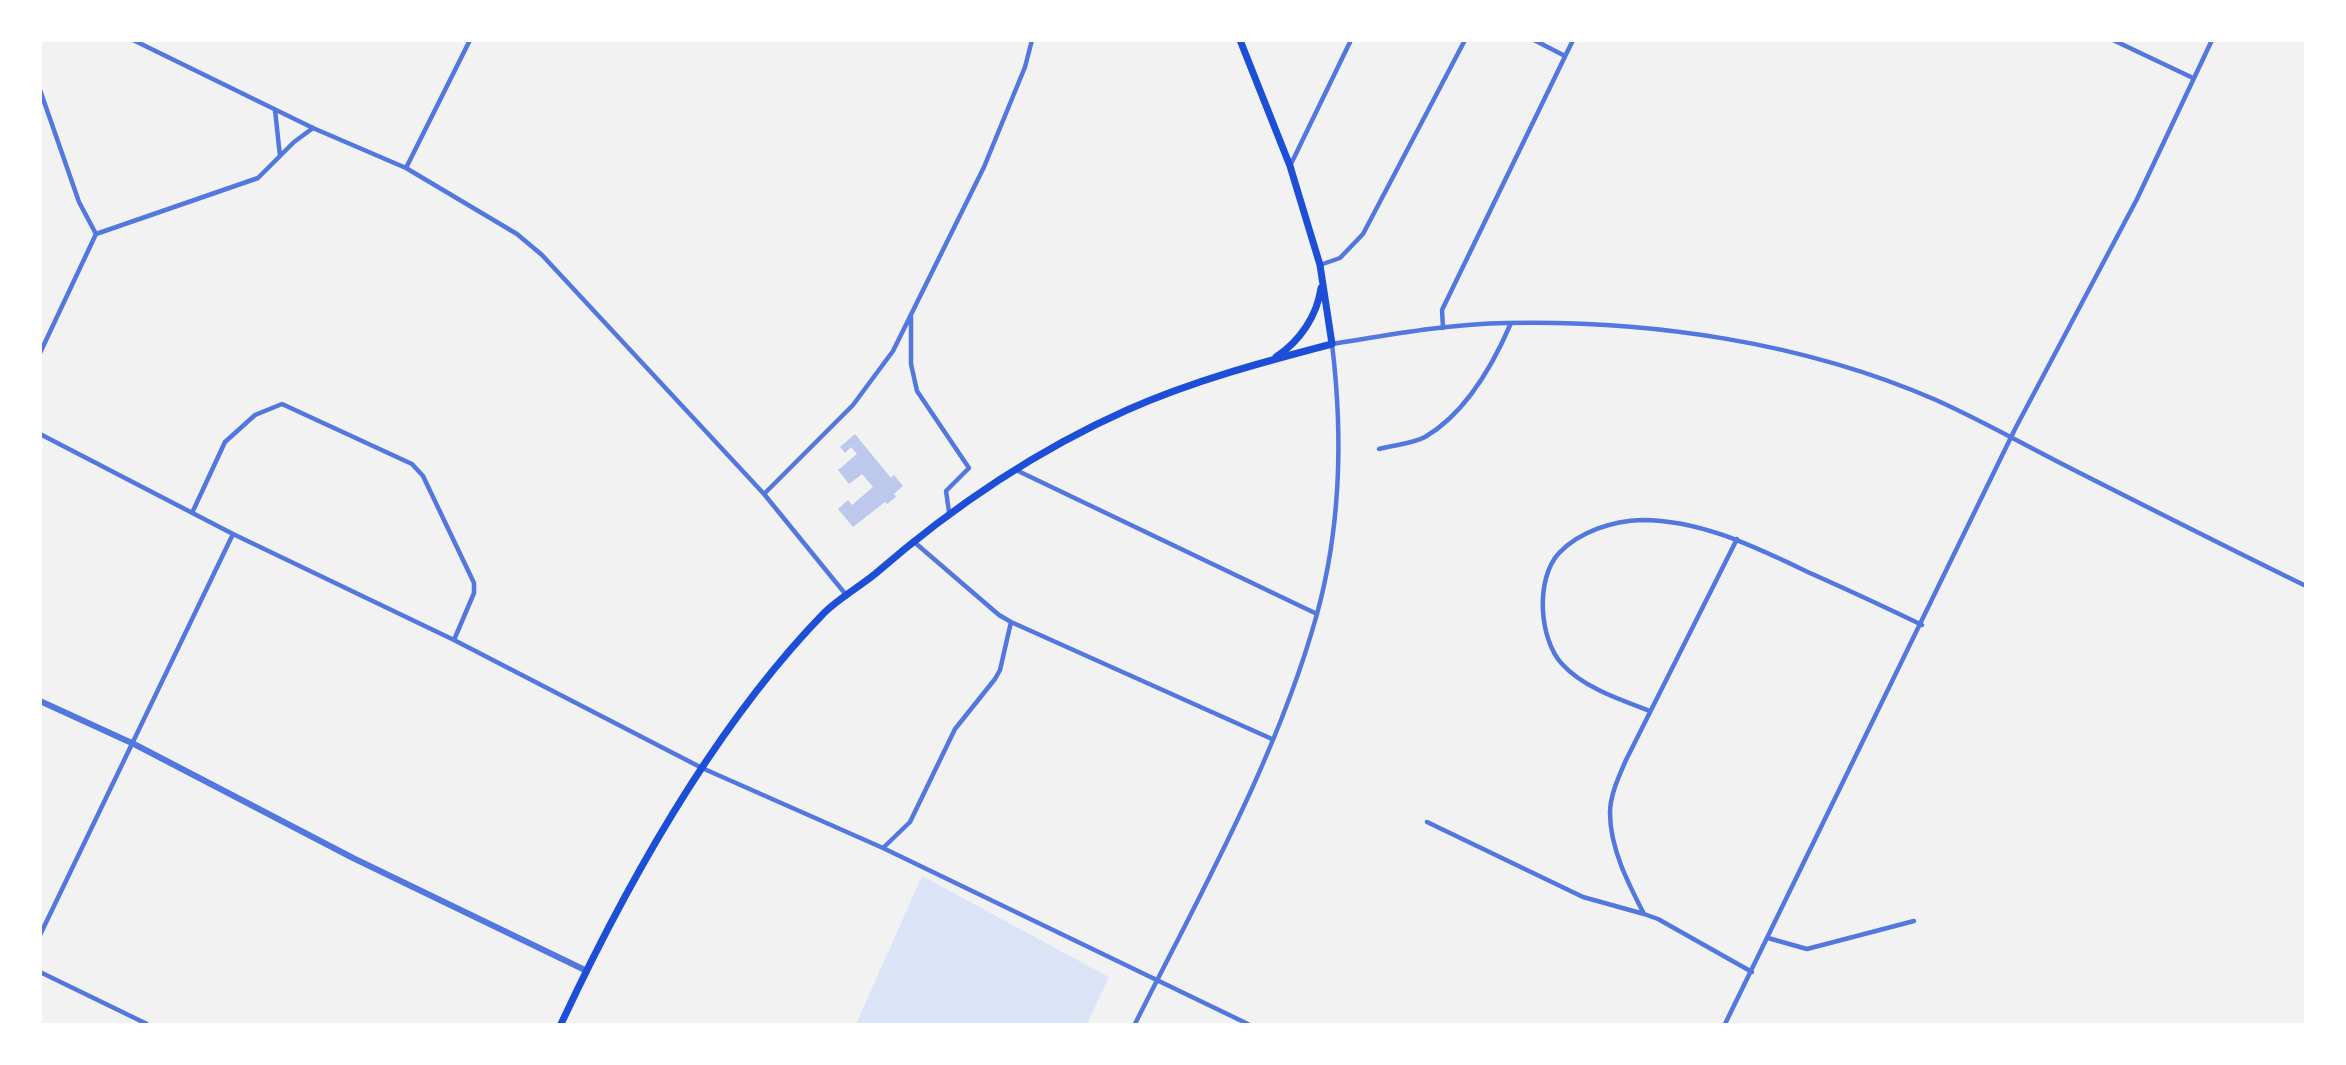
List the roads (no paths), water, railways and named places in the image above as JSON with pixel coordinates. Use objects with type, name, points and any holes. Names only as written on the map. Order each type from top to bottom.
[{"type":"main road","points":[[561,1024],[637,877],[702,768],[793,648],[827,611],[848,597],[949,512],[1083,431],[1185,387],[1332,344],[1321,269],[1290,166],[1240,40]]},
{"type":"main road","points":[[1272,360],[1292,344],[1309,323],[1320,299],[1321,269]]},
{"type":"street","points":[[132,40],[275,110],[406,168],[518,234],[542,255],[764,494],[848,597]]},
{"type":"street","points":[[406,168],[470,40]]},
{"type":"street","points":[[764,494],[868,390],[893,351],[984,167],[1025,67],[1032,40]]},
{"type":"street","points":[[1290,166],[1351,40]]},
{"type":"street","points":[[1321,269],[1340,258],[1363,234],[1465,40]]},
{"type":"street","points":[[1534,40],[1565,56]]},
{"type":"street","points":[[1443,328],[1442,310],[1573,40]]},
{"type":"street","points":[[2113,40],[2193,78]]},
{"type":"street","points":[[1725,1024],[1922,625],[2011,438],[2137,199],[2212,40]]},
{"type":"street","points":[[40,90],[79,202],[96,234]]},
{"type":"street","points":[[275,110],[280,156]]},
{"type":"street","points":[[40,352],[96,234],[258,178],[294,142],[314,128]]},
{"type":"street","points":[[911,315],[911,364],[917,391],[969,468],[946,491],[949,512]]},
{"type":"street","points":[[1379,449],[1424,437],[1465,404],[1501,349],[1511,323]]},
{"type":"street","points":[[1135,1024],[1272,739],[1317,614],[1332,536],[1340,449],[1332,344],[1443,328],[1511,323],[1583,323],[1664,330],[1798,355],[1842,367],[1936,400],[2306,586]]},
{"type":"street","points":[[192,513],[225,442],[255,415],[282,404],[412,464],[423,476],[474,583],[474,593],[454,640]]},
{"type":"street","points":[[40,434],[233,534],[454,640],[702,768],[883,848],[1176,992],[1248,1024]]},
{"type":"street","points":[[1016,470],[1317,614]]},
{"type":"street","points":[[1650,711],[1617,699],[1586,682],[1562,664],[1551,647],[1544,626],[1543,603],[1548,575],[1558,554],[1581,536],[1624,522],[1678,524],[1737,539],[1922,625]]},
{"type":"street","points":[[40,935],[134,744],[233,534]]},
{"type":"street","points":[[1644,914],[1614,843],[1610,811],[1616,785],[1650,711],[1737,539]]},
{"type":"street","points":[[913,541],[999,615],[1011,622],[1272,739]]},
{"type":"street","points":[[883,848],[910,822],[955,729],[995,679],[1000,670],[1011,622]]},
{"type":"street","points":[[40,701],[134,744],[353,858],[588,971]]},
{"type":"street","points":[[1427,822],[1583,897],[1658,919],[1672,929],[1752,972]]},
{"type":"street","points":[[1768,938],[1807,949],[1914,921]]},
{"type":"street","points":[[40,972],[147,1024]]}]
